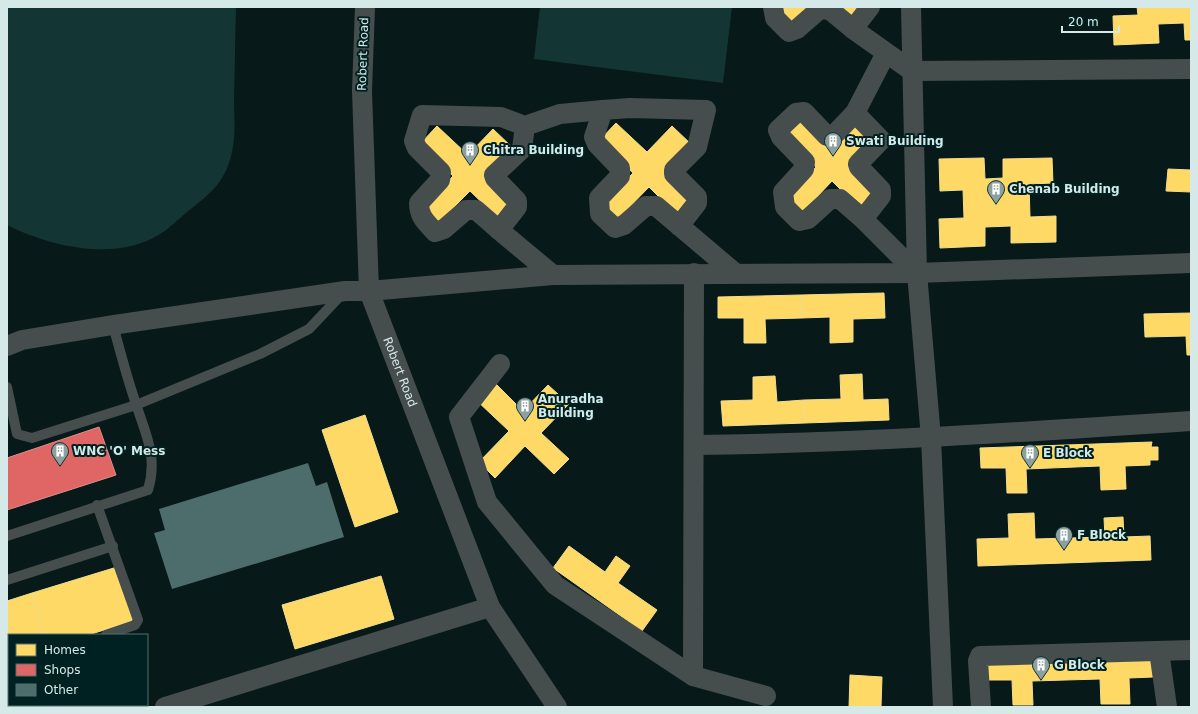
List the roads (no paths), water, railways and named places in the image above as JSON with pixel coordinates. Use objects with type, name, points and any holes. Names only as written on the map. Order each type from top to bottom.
[{"type":"street","name":"Robert Road","points":[[364,7],[362,91],[369,291],[490,607],[557,707]]},
{"type":"street","points":[[773,7],[775,18],[789,32],[798,29],[820,10],[830,10],[853,29],[912,71],[1191,69]]},
{"type":"street","points":[[853,29],[870,7]]},
{"type":"street","points":[[911,7],[917,273],[931,438],[943,707]]},
{"type":"street","points":[[886,53],[855,113],[835,134],[827,136],[804,112],[796,113],[778,130],[781,137],[805,162],[804,169],[783,192],[783,199],[785,207],[799,222],[808,219],[830,199],[840,199],[864,219],[917,273]]},
{"type":"street","points":[[553,275],[476,210],[466,210],[444,229],[435,232],[421,218],[419,203],[440,180],[441,172],[417,148],[414,142],[422,115],[501,117],[525,126],[560,114],[603,110],[630,108],[706,110],[697,147],[674,170],[674,174],[697,197],[697,203],[679,226]]},
{"type":"street","points":[[603,110],[594,137],[597,144],[620,168],[620,176],[599,198],[600,214],[615,228],[624,225],[646,206],[656,206],[734,273]]},
{"type":"street","points":[[855,113],[882,140],[858,164],[859,167],[882,190],[882,196],[864,219]]},
{"type":"street","points":[[499,230],[517,207],[517,201],[495,178],[494,175],[522,149],[525,126]]},
{"type":"street","points":[[7,346],[22,340],[113,325],[345,291],[369,291],[553,275],[694,273],[917,273],[1191,263]]},
{"type":"street","points":[[693,676],[695,445],[694,273]]},
{"type":"street","points":[[500,364],[459,417],[487,502],[555,585],[693,676],[768,702]]},
{"type":"street","points":[[695,445],[792,444],[931,438],[1191,421]]},
{"type":"street","points":[[165,707],[490,607]]},
{"type":"street","points":[[981,707],[978,661],[980,656],[1191,650]]},
{"type":"street","points":[[1159,651],[1167,707]]},
{"type":"lane","points":[[7,387],[17,434],[32,438],[136,404],[260,354],[309,329],[345,291]]},
{"type":"lane","points":[[7,536],[97,505],[148,490],[153,473],[147,434],[136,404],[113,325]]},
{"type":"lane","points":[[97,505],[113,546],[138,620],[135,625],[109,634]]},
{"type":"lane","points":[[7,580],[113,546]]},
{"type":"place","name":"Swati Building","points":[[833,156]]},
{"type":"place","name":"Chitra Building","points":[[470,165]]},
{"type":"place","name":"Chenab Building","points":[[996,204]]},
{"type":"place","name":"Anuradha Building","points":[[525,421]]},
{"type":"place","name":"WNC 'O' Mess","points":[[60,466]]},
{"type":"place","name":"E Block","points":[[1030,468]]},
{"type":"place","name":"F Block","points":[[1064,550]]},
{"type":"place","name":"G Block","points":[[1041,680]]}]
